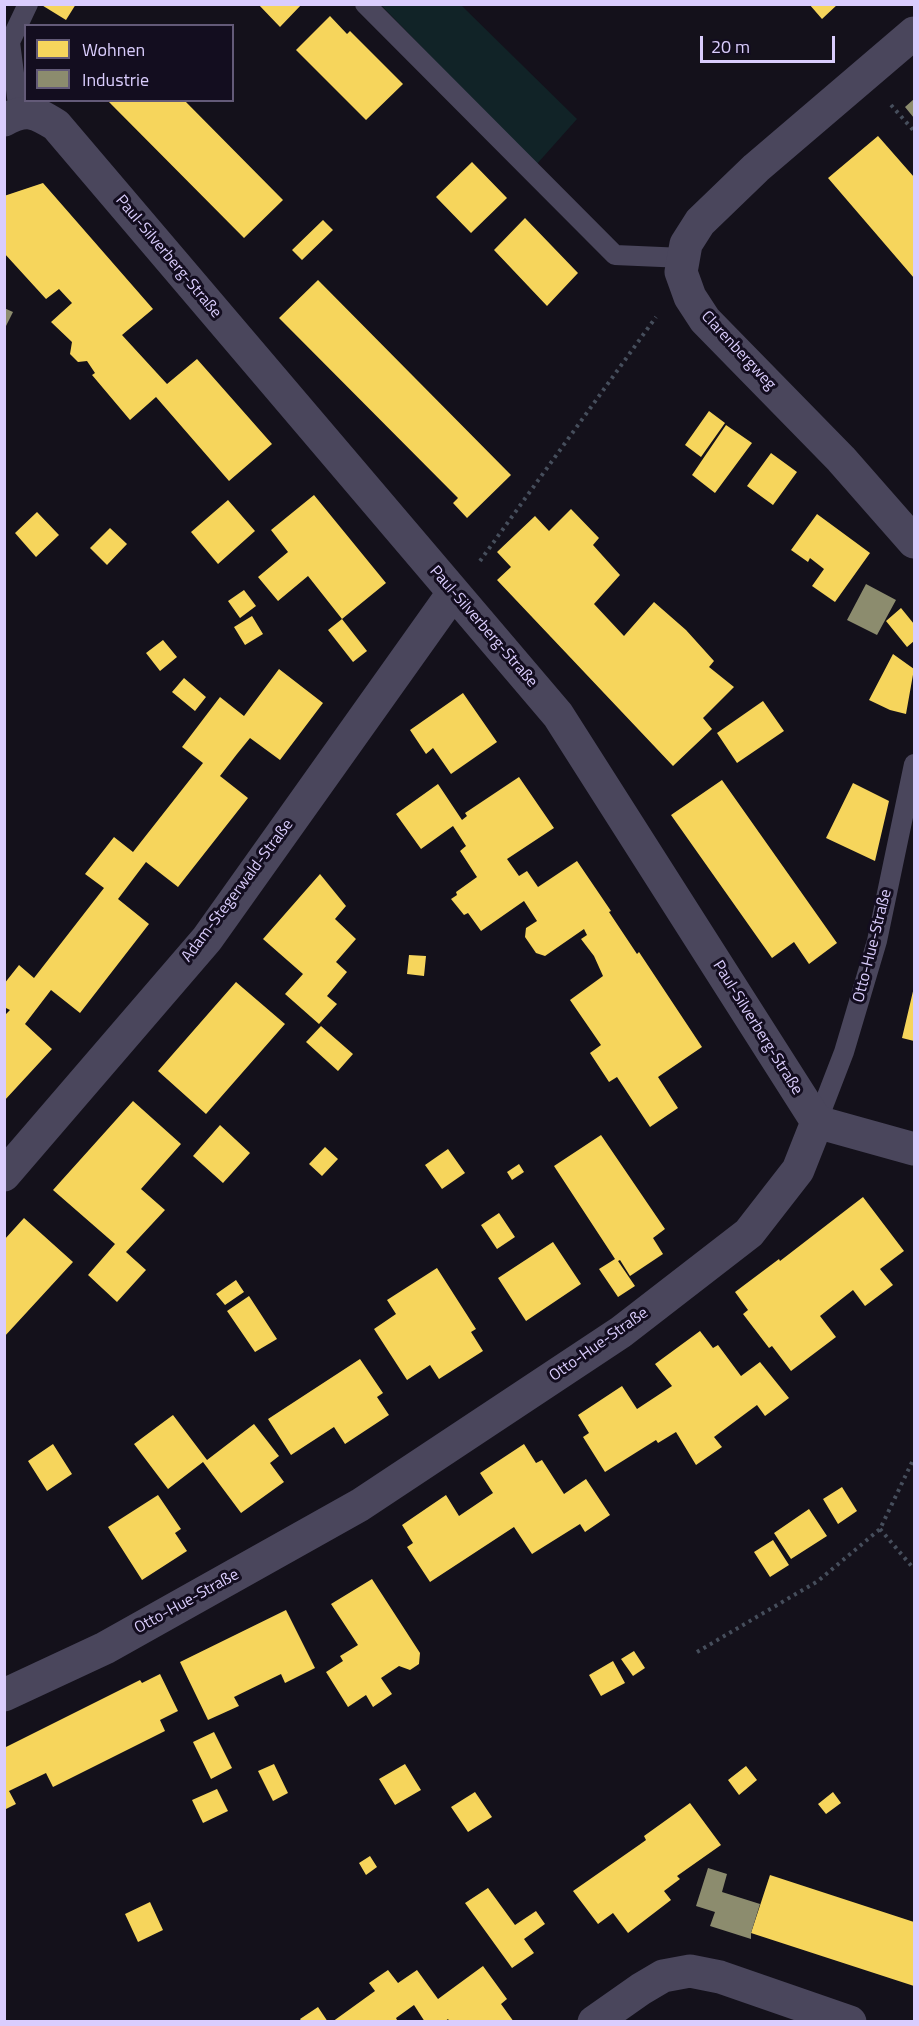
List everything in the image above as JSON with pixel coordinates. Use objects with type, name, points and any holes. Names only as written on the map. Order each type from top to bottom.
[{"type":"street","name":"Clarenbergweg","points":[[915,33],[756,168],[700,222],[686,244],[681,272],[690,297],[705,320],[841,459],[915,542]]},
{"type":"street","name":"Paul-Silverberg-Straße","points":[[12,116],[39,114],[56,125],[558,715],[817,1122]]},
{"type":"street","name":"Adam-Stegerwald-Straße","points":[[4,1175],[207,939],[453,593]]},
{"type":"street","points":[[817,1122],[915,1149]]},
{"type":"street","name":"Otto-Hue-Straße","points":[[4,1695],[105,1648],[360,1505],[621,1332],[749,1233],[798,1170],[817,1122]]},
{"type":"street","points":[[594,2022],[663,1976],[690,1971],[720,1977],[850,2022]]},
{"type":"lane","points":[[12,116],[10,42],[28,4]]},
{"type":"lane","points":[[365,4],[615,255],[684,258]]},
{"type":"lane","name":"Otto-Hue-Straße","points":[[817,1122],[844,1052],[877,941],[915,764]]},
{"type":"path","points":[[453,593],[480,561],[660,312],[690,297]]},
{"type":"path","points":[[697,1652],[818,1581],[880,1529],[915,1458]]},
{"type":"path","points":[[880,1529],[915,1569]]},
{"type":"shaded area","points":[[381,5],[461,5],[577,119],[536,165]]},
{"type":"building: Wohnen","points":[[40,4],[76,4],[66,20]]},
{"type":"building: Wohnen","points":[[258,4],[302,4],[280,27]]},
{"type":"building: Wohnen","points":[[809,4],[838,4],[822,19]]},
{"type":"building: Wohnen","points":[[330,16],[347,34],[350,31],[403,84],[366,120],[296,50]]},
{"type":"building: Wohnen","points":[[109,102],[186,102],[283,200],[244,238]]},
{"type":"building: Wohnen","points":[[878,136],[914,177],[914,278],[828,178]]},
{"type":"building: Wohnen","points":[[472,162],[507,198],[471,233],[436,197]]},
{"type":"building: Wohnen","points":[[43,183],[153,309],[122,335],[167,384],[197,359],[272,444],[229,481],[156,397],[130,420],[92,375],[95,373],[87,361],[78,362],[70,354],[72,342],[51,322],[72,303],[59,289],[46,299],[4,253],[4,196]]},
{"type":"building: Wohnen","points":[[525,218],[578,273],[547,306],[494,250]]},
{"type":"building: Wohnen","points":[[323,220],[333,230],[302,260],[292,250]]},
{"type":"building: Wohnen","points":[[318,280],[511,475],[467,518],[453,503],[458,498],[279,318]]},
{"type":"building: Wohnen","points":[[709,411],[725,423],[701,457],[685,445]]},
{"type":"building: Wohnen","points":[[726,425],[752,443],[715,493],[692,475]]},
{"type":"building: Wohnen","points":[[771,453],[797,472],[773,505],[747,486]]},
{"type":"building: Wohnen","points":[[314,495],[386,583],[342,619],[308,576],[278,601],[258,577],[288,552],[271,530]]},
{"type":"building: Wohnen","points":[[228,500],[255,531],[218,564],[191,532]]},
{"type":"building: Wohnen","points":[[571,509],[599,538],[593,545],[620,575],[594,604],[624,636],[654,602],[686,630],[714,661],[709,667],[734,687],[703,718],[712,729],[673,766],[497,580],[511,567],[497,552],[535,516],[549,531]]},
{"type":"building: Wohnen","points":[[37,512],[59,535],[36,557],[15,533]]},
{"type":"building: Wohnen","points":[[817,514],[870,553],[835,602],[812,586],[824,569],[810,558],[808,562],[791,550]]},
{"type":"building: Wohnen","points":[[110,528],[127,544],[107,565],[90,548]]},
{"type":"building: Wohnen","points":[[244,590],[256,606],[240,618],[228,601]]},
{"type":"building: Wohnen","points":[[901,608],[914,624],[914,641],[907,647],[886,621]]},
{"type":"building: Wohnen","points":[[252,616],[263,634],[245,645],[234,627]]},
{"type":"building: Wohnen","points":[[342,619],[367,651],[353,662],[328,630]]},
{"type":"building: Wohnen","points":[[163,640],[177,657],[160,671],[146,653]]},
{"type":"building: Wohnen","points":[[893,654],[914,669],[906,714],[890,710],[869,700]]},
{"type":"building: Wohnen","points":[[279,669],[323,703],[280,760],[250,738],[237,754],[220,776],[248,798],[178,887],[146,862],[118,899],[149,924],[80,1013],[51,990],[25,1024],[52,1049],[4,1101],[4,1016],[10,1010],[4,1007],[4,984],[19,965],[34,978],[104,888],[85,874],[114,837],[133,852],[203,763],[182,747],[220,697],[244,716]]},
{"type":"building: Wohnen","points":[[184,678],[206,697],[195,711],[172,692]]},
{"type":"building: Wohnen","points":[[463,693],[497,742],[451,774],[433,748],[426,754],[410,730]]},
{"type":"building: Wohnen","points":[[763,701],[784,731],[737,763],[717,733]]},
{"type":"building: Wohnen","points":[[519,777],[554,828],[507,859],[519,876],[527,871],[538,887],[577,861],[637,954],[639,952],[702,1047],[658,1077],[678,1108],[650,1127],[617,1077],[609,1082],[590,1053],[601,1045],[570,1000],[603,976],[594,956],[581,939],[587,935],[584,929],[545,956],[536,953],[525,937],[526,928],[537,921],[524,901],[481,931],[468,913],[464,915],[451,899],[457,895],[456,892],[477,877],[460,851],[466,846],[453,826],[421,849],[396,814],[438,784],[462,820],[467,816],[465,813]]},
{"type":"building: Wohnen","points":[[722,780],[837,943],[809,964],[794,942],[772,958],[671,815]]},
{"type":"building: Wohnen","points":[[853,783],[889,801],[875,861],[826,838]]},
{"type":"building: Wohnen","points":[[320,874],[346,906],[335,919],[356,939],[336,962],[347,972],[327,996],[337,1004],[319,1024],[285,994],[303,974],[263,939]]},
{"type":"building: Wohnen","points":[[409,955],[426,956],[424,976],[407,974]]},
{"type":"building: Wohnen","points":[[236,982],[285,1024],[206,1114],[158,1071]]},
{"type":"building: Wohnen","points":[[914,987],[914,1041],[902,1038]]},
{"type":"building: Wohnen","points":[[321,1026],[353,1054],[338,1071],[306,1042]]},
{"type":"building: Wohnen","points":[[133,1101],[181,1144],[141,1189],[165,1210],[126,1252],[146,1270],[117,1302],[88,1275],[115,1244],[53,1190]]},
{"type":"building: Wohnen","points":[[220,1125],[250,1153],[223,1183],[193,1156]]},
{"type":"building: Wohnen","points":[[601,1135],[665,1229],[653,1238],[663,1254],[630,1276],[620,1260],[618,1261],[635,1286],[618,1297],[599,1269],[615,1259],[554,1166]]},
{"type":"building: Wohnen","points":[[325,1147],[338,1159],[322,1176],[309,1164]]},
{"type":"building: Wohnen","points":[[448,1149],[465,1173],[442,1189],[425,1165]]},
{"type":"building: Wohnen","points":[[519,1164],[524,1172],[512,1180],[507,1172]]},
{"type":"building: Wohnen","points":[[863,1197],[904,1251],[880,1269],[893,1285],[865,1306],[853,1290],[820,1316],[836,1337],[791,1371],[772,1346],[769,1348],[743,1314],[748,1310],[735,1292],[779,1259],[780,1261]]},
{"type":"building: Wohnen","points":[[499,1213],[515,1237],[497,1249],[481,1225]]},
{"type":"building: Wohnen","points":[[24,1218],[73,1262],[4,1337],[4,1240]]},
{"type":"building: Wohnen","points":[[553,1242],[581,1284],[526,1321],[498,1278]]},
{"type":"building: Wohnen","points":[[437,1268],[476,1329],[471,1332],[483,1351],[439,1379],[430,1365],[407,1380],[374,1329],[396,1314],[387,1300]]},
{"type":"building: Wohnen","points":[[236,1280],[244,1292],[225,1305],[216,1294]]},
{"type":"building: Wohnen","points":[[249,1296],[277,1339],[255,1352],[227,1311]]},
{"type":"building: Wohnen","points":[[700,1331],[713,1348],[718,1345],[741,1376],[760,1362],[789,1398],[765,1416],[757,1405],[714,1437],[722,1447],[696,1465],[676,1432],[658,1443],[656,1440],[605,1472],[583,1437],[589,1433],[578,1415],[622,1386],[637,1409],[672,1386],[655,1364]]},
{"type":"building: Wohnen","points":[[360,1359],[383,1393],[377,1397],[389,1415],[345,1444],[334,1427],[291,1455],[268,1419]]},
{"type":"building: Wohnen","points":[[173,1415],[207,1460],[254,1424],[279,1456],[270,1463],[284,1482],[241,1513],[203,1462],[168,1489],[134,1444]]},
{"type":"building: Wohnen","points":[[53,1444],[72,1474],[47,1491],[28,1461]]},
{"type":"building: Wohnen","points":[[524,1444],[536,1463],[542,1460],[564,1494],[586,1479],[610,1515],[585,1532],[580,1524],[532,1554],[514,1527],[430,1582],[407,1547],[413,1543],[402,1525],[446,1495],[459,1516],[493,1493],[480,1473]]},
{"type":"building: Wohnen","points":[[842,1487],[857,1511],[838,1524],[823,1499]]},
{"type":"building: Wohnen","points":[[158,1495],[181,1529],[175,1533],[187,1551],[142,1580],[108,1527]]},
{"type":"building: Wohnen","points":[[809,1509],[827,1536],[791,1559],[774,1533]]},
{"type":"building: Wohnen","points":[[773,1540],[789,1565],[770,1577],[754,1552]]},
{"type":"building: Wohnen","points":[[372,1579],[420,1653],[419,1664],[410,1670],[399,1666],[381,1678],[392,1694],[373,1707],[366,1695],[348,1707],[326,1672],[343,1661],[340,1656],[358,1645],[331,1604]]},
{"type":"building: Wohnen","points":[[286,1610],[315,1668],[285,1683],[281,1674],[234,1697],[239,1706],[208,1720],[180,1662]]},
{"type":"building: Wohnen","points":[[634,1651],[645,1668],[633,1676],[621,1659]]},
{"type":"building: Wohnen","points":[[613,1661],[625,1683],[601,1696],[589,1675]]},
{"type":"building: Wohnen","points":[[160,1674],[178,1711],[160,1720],[165,1731],[53,1787],[46,1773],[9,1791],[16,1804],[4,1810],[4,1748],[140,1680],[142,1683]]},
{"type":"building: Wohnen","points":[[214,1732],[232,1768],[211,1779],[193,1742]]},
{"type":"building: Wohnen","points":[[274,1764],[288,1793],[273,1801],[258,1771]]},
{"type":"building: Wohnen","points":[[405,1764],[421,1790],[395,1805],[379,1779]]},
{"type":"building: Wohnen","points":[[746,1766],[757,1780],[739,1795],[728,1780]]},
{"type":"building: Wohnen","points":[[217,1789],[228,1811],[203,1823],[192,1800]]},
{"type":"building: Wohnen","points":[[475,1792],[492,1817],[468,1832],[451,1807]]},
{"type":"building: Wohnen","points":[[833,1792],[841,1803],[826,1814],[818,1804]]},
{"type":"building: Wohnen","points":[[690,1803],[721,1845],[677,1876],[680,1879],[664,1891],[671,1900],[628,1933],[613,1913],[598,1924],[573,1891],[646,1840],[644,1836]]},
{"type":"building: Wohnen","points":[[370,1856],[377,1867],[366,1875],[359,1863]]},
{"type":"building: Wohnen","points":[[770,1875],[914,1922],[914,1986],[751,1933]]},
{"type":"building: Wohnen","points":[[488,1888],[515,1925],[536,1911],[545,1924],[524,1939],[534,1953],[512,1968],[465,1903]]},
{"type":"building: Wohnen","points":[[150,1902],[163,1930],[138,1942],[125,1914]]},
{"type":"building: Wohnen","points":[[483,1966],[507,1999],[501,2004],[514,2022],[450,2022],[448,2019],[444,2022],[425,2022],[414,2005],[396,2018],[398,2022],[332,2022],[375,1991],[369,1983],[388,1970],[398,1983],[417,1970],[438,1999]]},
{"type":"building: Wohnen","points":[[318,2007],[328,2022],[302,2022],[300,2019]]},
{"type":"building: Industrie","points":[[914,99],[914,118],[905,107]]},
{"type":"building: Industrie","points":[[4,308],[13,312],[4,330]]},
{"type":"building: Industrie","points":[[866,584],[896,600],[877,635],[847,620]]},
{"type":"building: Industrie","points":[[708,1868],[727,1874],[722,1892],[760,1904],[751,1939],[710,1926],[715,1912],[696,1906]]}]
